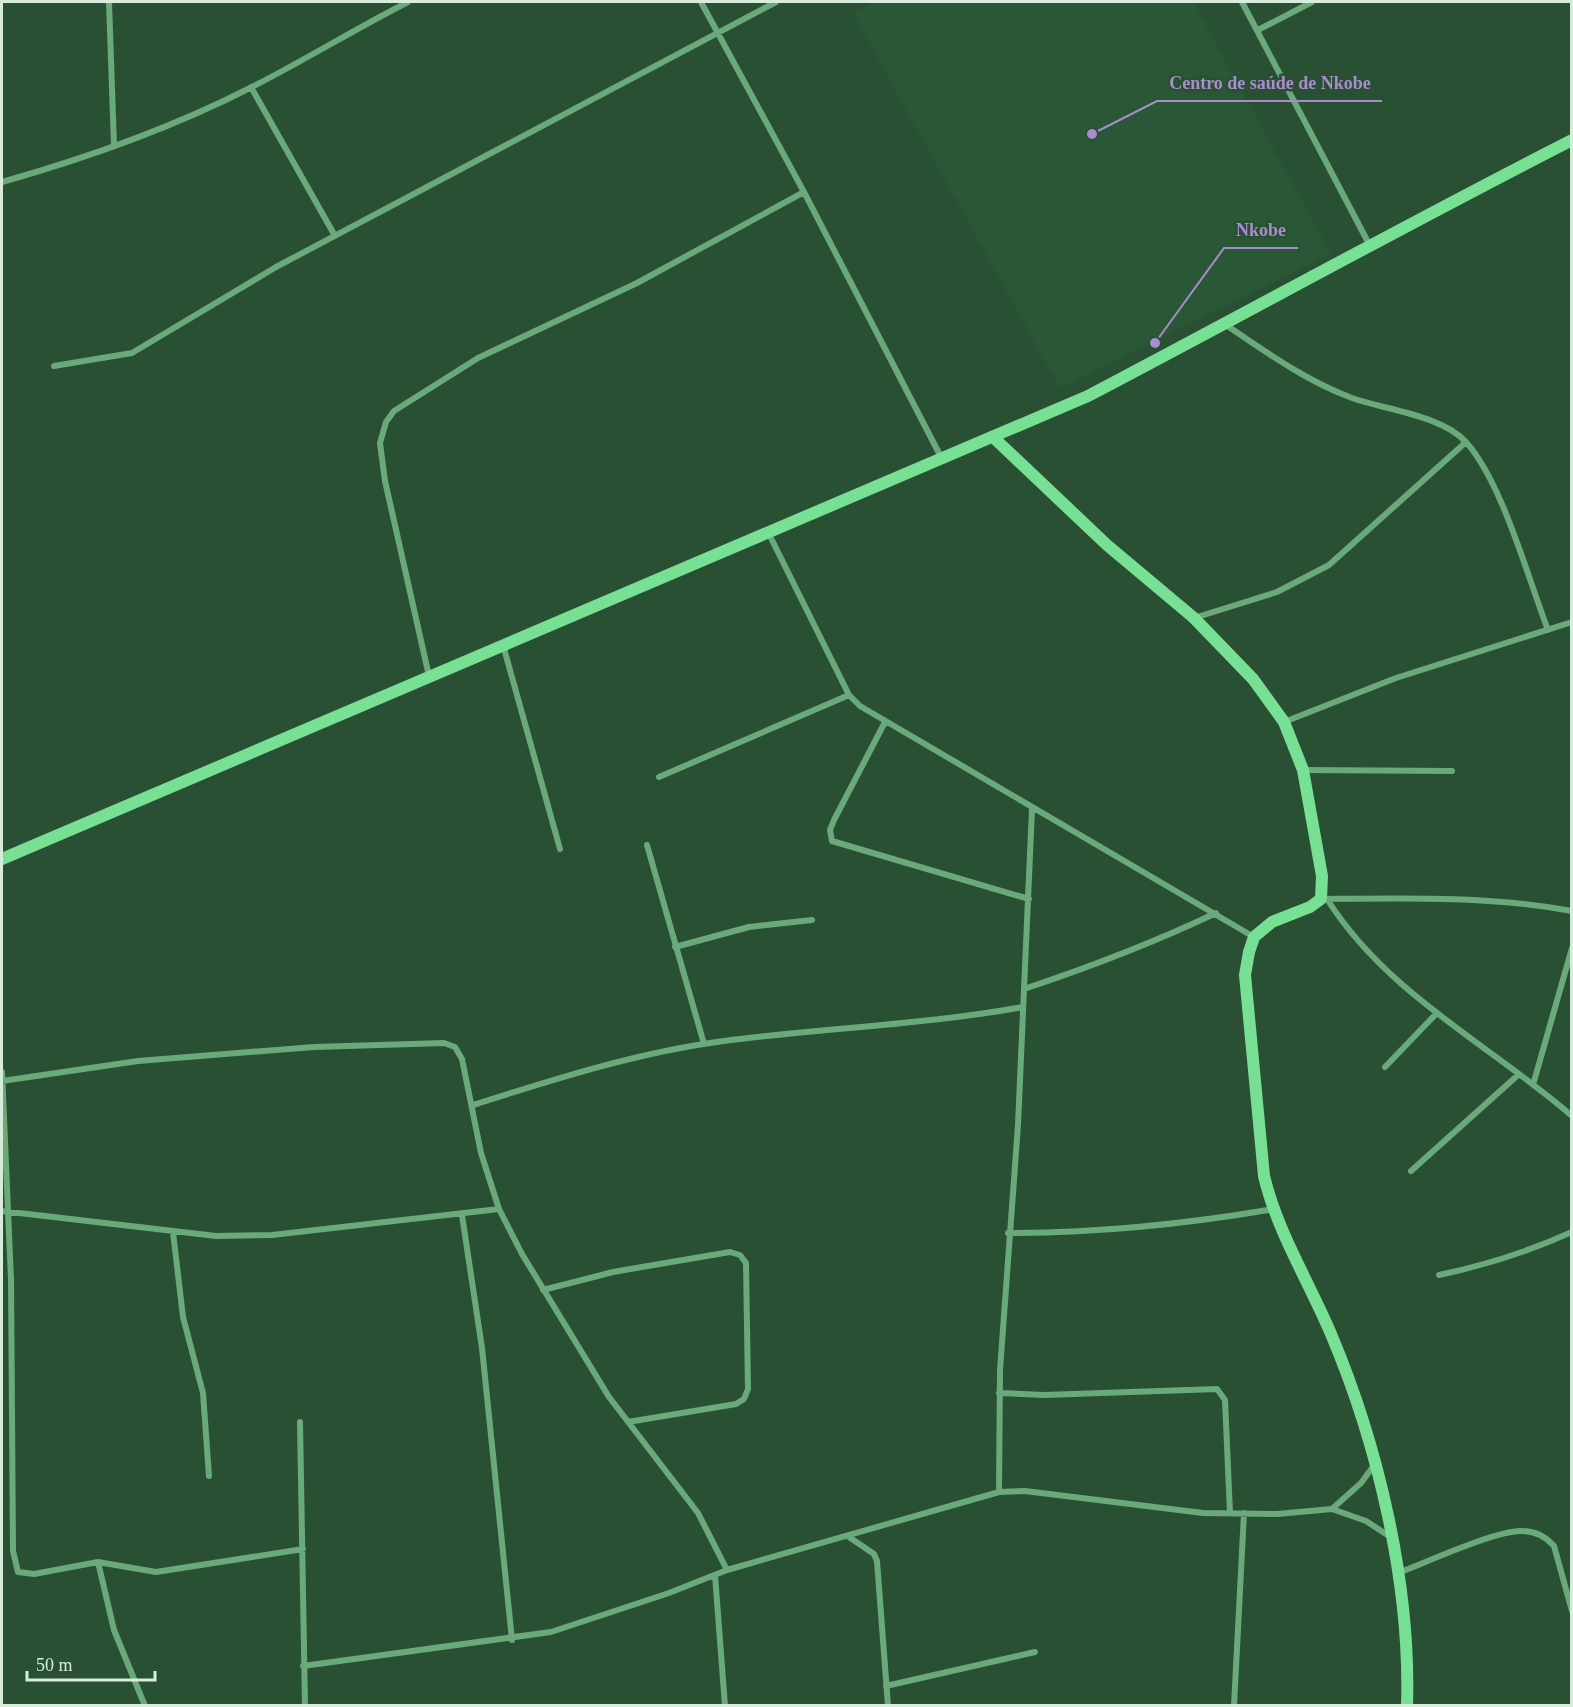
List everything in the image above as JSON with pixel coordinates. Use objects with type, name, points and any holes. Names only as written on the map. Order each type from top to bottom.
[{"type":"street","points":[[109,2],[114,146]]},
{"type":"street","points":[[2,182],[67,164],[173,123],[251,87],[408,2]]},
{"type":"street","points":[[700,2],[804,192],[942,459]]},
{"type":"street","points":[[54,366],[132,353],[276,267],[776,2]]},
{"type":"street","points":[[1242,2],[1369,244]]},
{"type":"street","points":[[1258,30],[1312,2]]},
{"type":"street","points":[[251,87],[334,236]]},
{"type":"street","points":[[2,859],[1088,396],[1226,325],[1369,244],[1572,140]]},
{"type":"street","points":[[429,676],[385,481],[380,443],[386,422],[394,411],[478,358],[637,283],[804,192]]},
{"type":"street","points":[[1226,325],[1305,376],[1352,398],[1452,430],[1466,442],[1487,472],[1548,630]]},
{"type":"street","points":[[994,438],[1107,545],[1194,618],[1253,679],[1284,722],[1304,770],[1324,899],[1341,921],[1377,962],[1436,1014],[1533,1085],[1571,1116]]},
{"type":"street","points":[[1194,618],[1277,592],[1329,565],[1466,442]]},
{"type":"street","points":[[767,531],[849,695],[860,706],[1032,809],[1216,913],[1254,937]]},
{"type":"street","points":[[1284,722],[1396,678],[1572,622]]},
{"type":"street","points":[[503,644],[560,849]]},
{"type":"street","points":[[659,777],[849,695]]},
{"type":"street","points":[[885,722],[834,820],[830,830],[832,842],[1029,900]]},
{"type":"street","points":[[1304,770],[1452,771]]},
{"type":"street","points":[[999,1492],[999,1393],[1008,1233],[1018,1125],[1032,809]]},
{"type":"street","points":[[647,844],[704,1044]]},
{"type":"street","points":[[1407,1706],[1406,1642],[1392,1538],[1375,1463],[1331,1335],[1274,1209],[1264,1176],[1245,975],[1254,937],[1280,917],[1310,907],[1324,899],[1440,900],[1513,904],[1572,911]]},
{"type":"street","points":[[1024,989],[1161,939],[1216,913]]},
{"type":"street","points":[[675,947],[749,927],[812,920]]},
{"type":"street","points":[[1533,1085],[1572,948]]},
{"type":"street","points":[[473,1105],[552,1080],[704,1044],[1023,1007]]},
{"type":"street","points":[[1385,1067],[1436,1014]]},
{"type":"street","points":[[2,1081],[138,1061],[314,1047],[444,1043],[455,1047],[462,1059],[481,1153],[499,1209],[543,1290],[609,1397],[698,1514],[727,1570]]},
{"type":"street","points":[[2,1072],[4,1211],[11,1279],[15,1564],[18,1572],[25,1575],[98,1562],[156,1572],[303,1549]]},
{"type":"street","points":[[1411,1171],[1518,1075]]},
{"type":"street","points":[[4,1211],[216,1236],[272,1234],[462,1215],[499,1209]]},
{"type":"street","points":[[1008,1233],[1123,1229],[1204,1221],[1274,1209]]},
{"type":"street","points":[[462,1215],[486,1383],[498,1524],[512,1640]]},
{"type":"street","points":[[173,1232],[183,1317],[203,1394],[208,1476]]},
{"type":"street","points":[[1439,1275],[1488,1264],[1533,1250],[1572,1232]]},
{"type":"street","points":[[543,1290],[625,1270],[730,1252],[740,1255],[746,1263],[748,1389],[744,1399],[736,1404],[628,1422]]},
{"type":"street","points":[[999,1393],[1044,1395],[1217,1389],[1225,1401],[1230,1514]]},
{"type":"street","points":[[300,1422],[305,1706]]},
{"type":"street","points":[[1332,1509],[1361,1483],[1375,1463]]},
{"type":"street","points":[[303,1666],[441,1646],[512,1640],[551,1632],[727,1570],[849,1537],[999,1492],[1025,1491],[1150,1508],[1230,1514],[1277,1514],[1332,1509],[1366,1521],[1392,1538]]},
{"type":"street","points":[[1234,1706],[1244,1514]]},
{"type":"street","points":[[1397,1574],[1505,1533],[1530,1531],[1548,1538],[1554,1546],[1572,1611]]},
{"type":"street","points":[[849,1537],[874,1554],[877,1561],[888,1706]]},
{"type":"street","points":[[98,1562],[114,1630],[145,1706]]},
{"type":"street","points":[[715,1575],[725,1706]]},
{"type":"street","points":[[886,1686],[1035,1652]]},
{"type":"shaded area","points":[[876,2],[1193,2],[1331,254],[1060,388],[853,13]]},
{"type":"place","name":"Centro de saúde de Nkobe","points":[[1092,134]]},
{"type":"place","name":"Nkobe","points":[[1155,343]]}]
